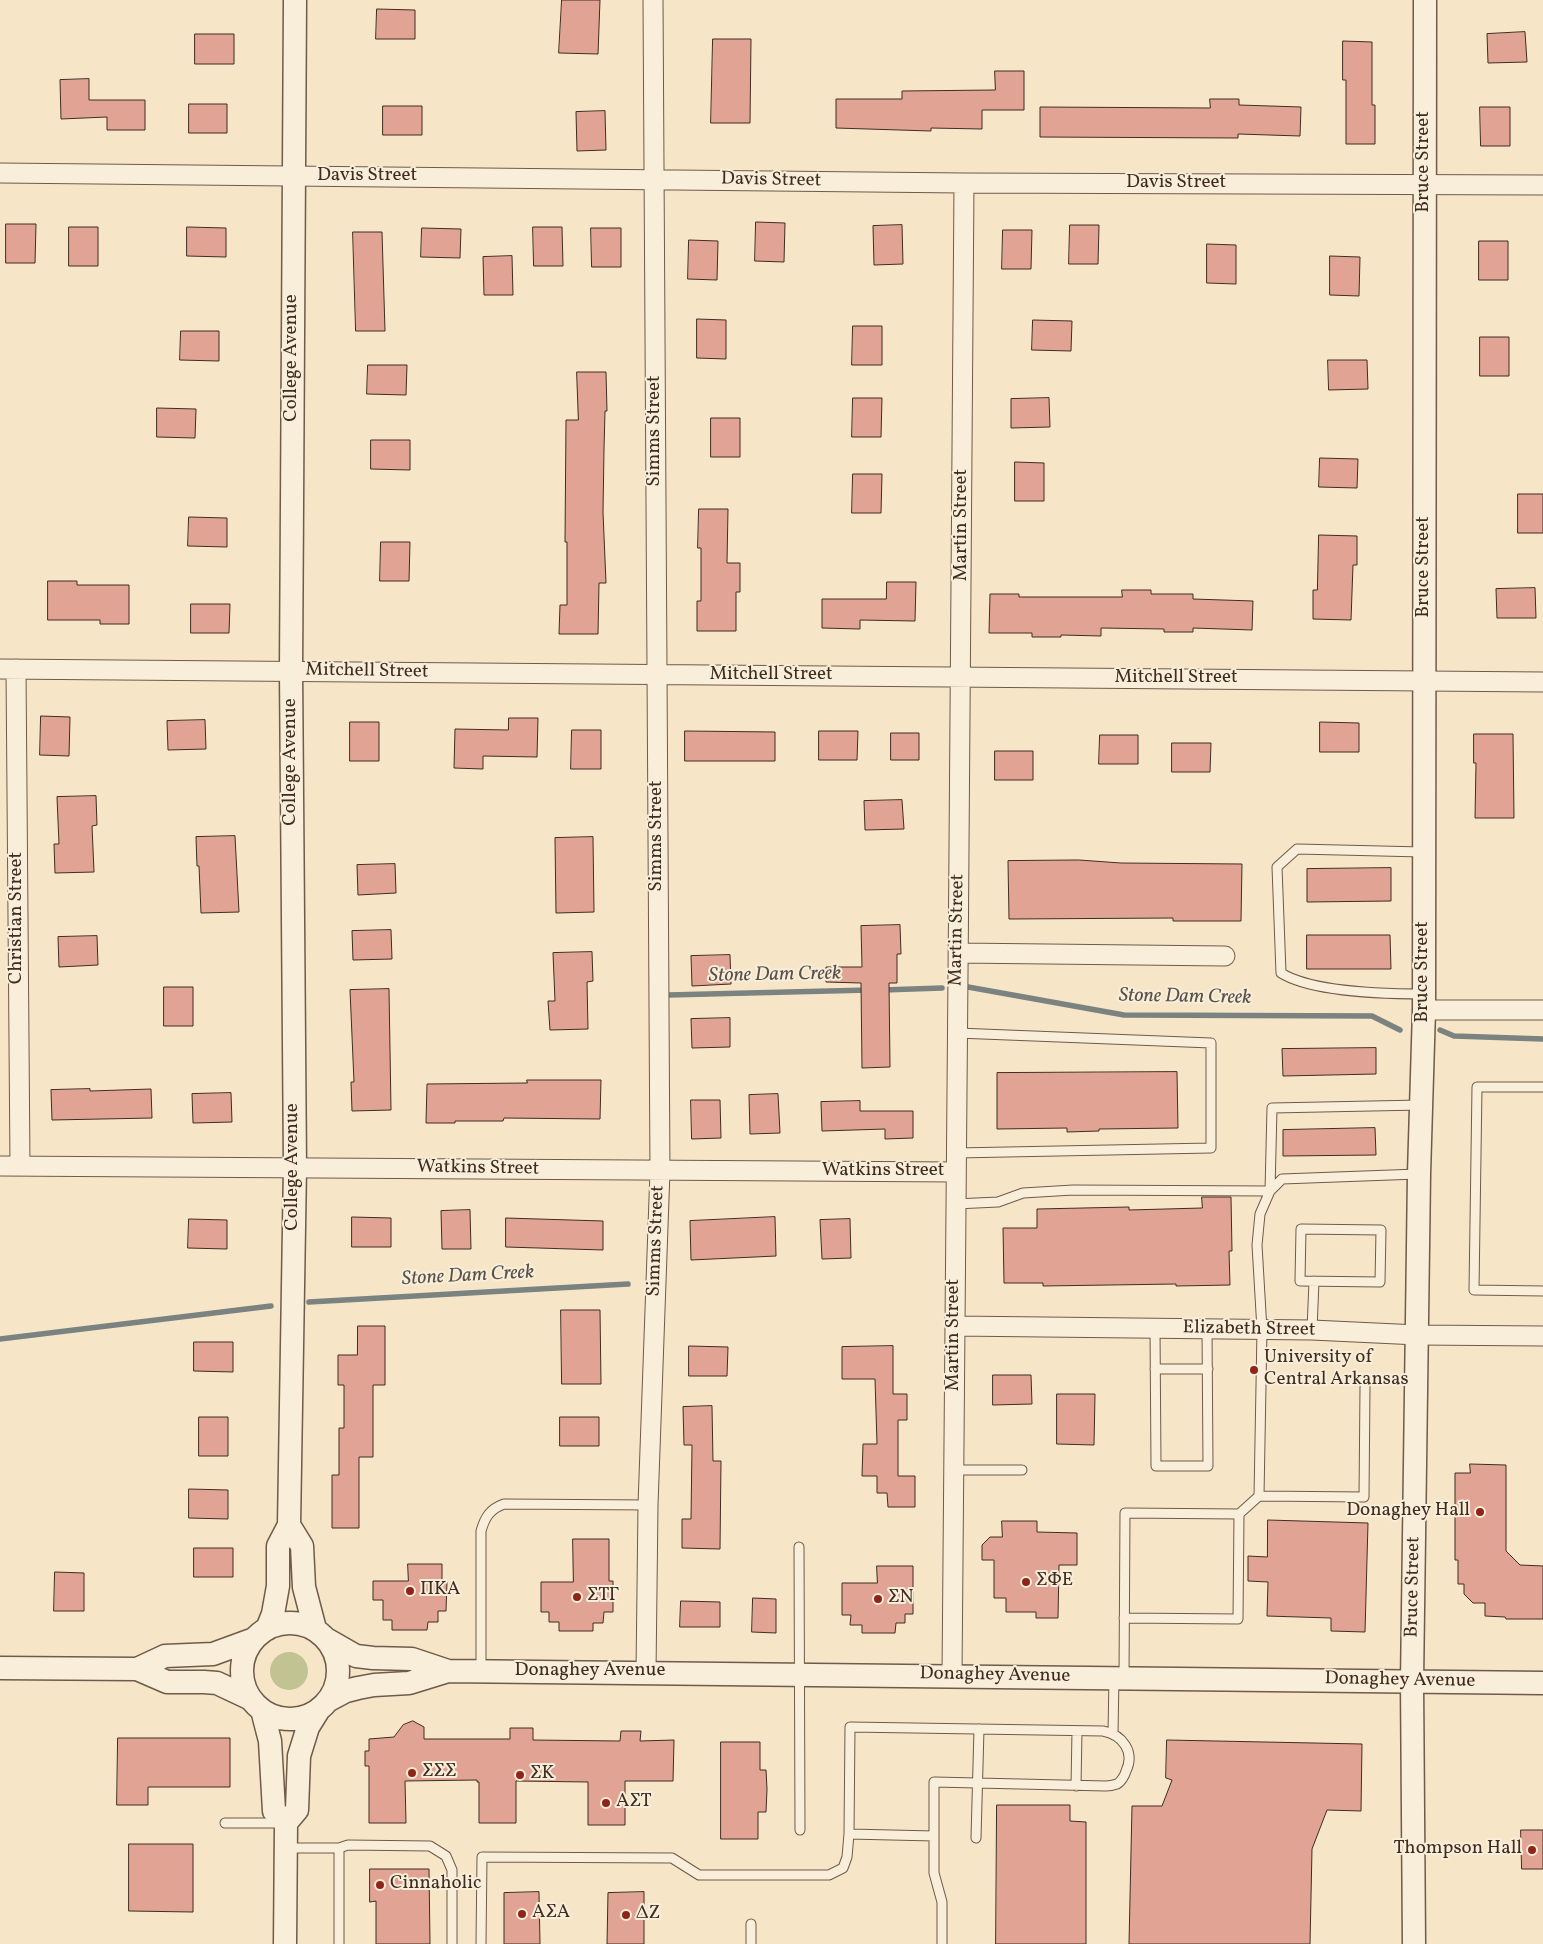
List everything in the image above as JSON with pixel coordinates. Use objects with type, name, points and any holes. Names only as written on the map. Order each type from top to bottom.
[{"type":"street","name":"College Avenue","points":[[261,1634],[273,1614],[278,1586],[278,1546],[290,1525],[295,1167],[291,671],[295,0]]},
{"type":"street","name":"Simms Street","points":[[646,1672],[648,1505],[660,1171],[653,0]]},
{"type":"street","name":"Bruce Street","points":[[1414,1944],[1412,1682],[1419,1174],[1424,1002],[1425,0]]},
{"type":"street","name":"Davis Street","points":[[0,173],[964,183],[1543,185]]},
{"type":"street","name":"Martin Street","points":[[952,1676],[955,1172],[962,677],[964,183]]},
{"type":"street","name":"Mitchell Street","points":[[8,669],[1543,682]]},
{"type":"street","name":"Christian Street","points":[[8,669],[20,1166]]},
{"type":"street","points":[[958,954],[1225,956]]},
{"type":"street","points":[[1424,1002],[1543,1010]]},
{"type":"street","name":"Watkins Street","points":[[0,1166],[955,1172]]},
{"type":"street","name":"Elizabeth Street","points":[[955,1326],[1312,1330],[1418,1335],[1543,1336]]},
{"type":"street","name":"College Avenue","points":[[290,1525],[302,1546],[304,1587],[321,1635]]},
{"type":"street","points":[[137,1669],[165,1656],[213,1654],[286,1623],[306,1625],[321,1635],[337,1659],[339,1670],[334,1690],[308,1727],[301,1749],[297,1810],[286,1823],[285,1944]]},
{"type":"street","points":[[261,1634],[248,1648],[242,1669],[246,1690],[256,1704],[270,1741],[274,1811],[286,1823]]},
{"type":"street","name":"Donaghey Avenue","points":[[321,1635],[356,1656],[412,1659],[448,1671],[1543,1684]]},
{"type":"street","points":[[0,1668],[137,1669],[167,1682],[217,1683],[280,1718],[300,1718],[324,1705]]},
{"type":"street","name":"Donaghey Avenue","points":[[324,1705],[346,1691],[374,1685],[409,1683],[448,1671]]},
{"type":"lane","points":[[1424,852],[1298,849],[1277,867],[1281,973],[1289,978],[1319,985],[1424,1002]]},
{"type":"lane","points":[[956,1153],[1211,1148],[1212,1043],[957,1033]]},
{"type":"lane","points":[[1543,1087],[1477,1087],[1474,1290],[1543,1290]]},
{"type":"lane","points":[[1259,1496],[1262,1330],[1257,1245],[1260,1214],[1270,1191],[1272,1108],[1421,1105]]},
{"type":"lane","points":[[955,1204],[998,1202],[1023,1193],[1073,1190],[1270,1191],[1282,1180],[1419,1174]]},
{"type":"lane","points":[[1301,1229],[1381,1230],[1380,1282],[1314,1281],[1300,1281],[1301,1229]]},
{"type":"lane","points":[[1312,1330],[1314,1281]]},
{"type":"lane","points":[[1155,1328],[1156,1466],[1208,1466],[1207,1329]]},
{"type":"lane","points":[[1156,1369],[1208,1369]]},
{"type":"lane","points":[[1113,1733],[1124,1618],[1125,1513],[1239,1514],[1259,1496],[1364,1497],[1365,1387]]},
{"type":"lane","points":[[954,1470],[1022,1470]]},
{"type":"lane","points":[[481,1672],[481,1531],[484,1519],[494,1508],[504,1504],[648,1505]]},
{"type":"lane","points":[[1124,1618],[1238,1620],[1239,1514]]},
{"type":"lane","points":[[799,1547],[800,1830]]},
{"type":"lane","points":[[481,1944],[482,1857],[672,1858],[699,1875],[829,1875],[843,1868],[847,1857],[849,1834],[850,1727],[1103,1731],[1113,1733],[1119,1737],[1127,1749],[1130,1762],[1118,1784],[1076,1786],[934,1782],[934,1873],[942,1902],[942,1944]]},
{"type":"lane","points":[[976,1838],[979,1730]]},
{"type":"lane","points":[[1076,1786],[1077,1731]]},
{"type":"lane","points":[[225,1823],[286,1823]]},
{"type":"lane","points":[[849,1834],[934,1836]]},
{"type":"lane","points":[[285,1848],[339,1848],[348,1845],[430,1846],[446,1856],[452,1870],[452,1944]]},
{"type":"lane","points":[[339,1848],[339,1944]]},
{"type":"lane","points":[[751,1924],[751,1944]]},
{"type":"green space","points":[[289,1652],[302,1658],[308,1671],[302,1684],[289,1690],[276,1684],[270,1671],[276,1658]]},
{"type":"building","points":[[562,0],[600,0],[598,54],[559,53]]},
{"type":"building","points":[[377,9],[415,10],[415,39],[376,39]]},
{"type":"building","points":[[1525,32],[1527,62],[1488,63],[1487,34]]},
{"type":"building","points":[[195,34],[234,34],[234,64],[195,64]]},
{"type":"building","points":[[713,39],[751,39],[750,123],[711,123]]},
{"type":"building","points":[[1343,41],[1372,42],[1372,105],[1375,105],[1375,144],[1346,144],[1346,80],[1343,80]]},
{"type":"building","points":[[995,71],[1024,71],[1024,110],[982,110],[982,129],[931,128],[931,131],[836,128],[836,99],[902,99],[902,91],[995,90]]},
{"type":"building","points":[[89,79],[89,100],[145,100],[145,130],[107,130],[107,117],[61,119],[60,80]]},
{"type":"building","points":[[1210,99],[1239,99],[1239,105],[1301,107],[1300,136],[1238,134],[1238,138],[1040,137],[1040,107],[1210,108]]},
{"type":"building","points":[[189,104],[227,104],[227,133],[189,133]]},
{"type":"building","points":[[383,106],[422,106],[422,135],[383,135]]},
{"type":"building","points":[[1480,107],[1510,107],[1510,146],[1481,146]]},
{"type":"building","points":[[605,111],[606,150],[577,151],[576,112]]},
{"type":"building","points":[[756,222],[785,223],[784,262],[755,261]]},
{"type":"building","points":[[6,224],[36,224],[35,263],[6,263]]},
{"type":"building","points":[[902,225],[903,264],[874,265],[873,226]]},
{"type":"building","points":[[1070,225],[1099,225],[1098,264],[1069,264]]},
{"type":"building","points":[[69,227],[98,227],[98,266],[69,266]]},
{"type":"building","points":[[187,227],[226,228],[226,257],[187,256]]},
{"type":"building","points":[[533,227],[562,227],[563,266],[534,266]]},
{"type":"building","points":[[422,228],[461,229],[460,258],[421,257]]},
{"type":"building","points":[[591,228],[621,228],[621,267],[592,267]]},
{"type":"building","points":[[1003,230],[1032,230],[1031,269],[1002,269]]},
{"type":"building","points":[[353,232],[382,232],[385,331],[356,331]]},
{"type":"building","points":[[689,240],[718,241],[717,280],[688,279]]},
{"type":"building","points":[[1479,241],[1508,241],[1508,280],[1479,280]]},
{"type":"building","points":[[1207,244],[1236,245],[1236,284],[1207,283]]},
{"type":"building","points":[[512,256],[513,295],[484,295],[483,257]]},
{"type":"building","points":[[1330,256],[1360,257],[1359,296],[1330,295]]},
{"type":"building","points":[[697,319],[726,320],[726,359],[697,358]]},
{"type":"building","points":[[1033,320],[1072,321],[1071,351],[1032,350]]},
{"type":"building","points":[[853,326],[882,326],[882,365],[852,365]]},
{"type":"building","points":[[181,331],[219,331],[219,361],[180,360]]},
{"type":"building","points":[[1480,337],[1509,337],[1509,376],[1480,376]]},
{"type":"building","points":[[1328,360],[1367,360],[1368,389],[1329,390]]},
{"type":"building","points":[[368,365],[407,365],[406,395],[367,394]]},
{"type":"building","points":[[577,372],[606,372],[607,411],[605,411],[603,512],[606,583],[599,583],[598,634],[559,634],[560,605],[567,605],[567,542],[565,542],[566,420],[578,420]]},
{"type":"building","points":[[853,398],[882,398],[881,437],[852,437]]},
{"type":"building","points":[[1049,398],[1050,427],[1011,428],[1011,399]]},
{"type":"building","points":[[157,408],[196,409],[195,438],[157,437]]},
{"type":"building","points":[[711,418],[740,418],[740,457],[711,457]]},
{"type":"building","points":[[371,440],[410,440],[410,470],[371,469]]},
{"type":"building","points":[[1320,458],[1358,459],[1357,488],[1319,487]]},
{"type":"building","points":[[1015,462],[1044,463],[1044,501],[1015,501]]},
{"type":"building","points":[[853,474],[882,474],[881,513],[852,513]]},
{"type":"building","points":[[1518,494],[1543,494],[1543,533],[1518,533]]},
{"type":"building","points":[[699,509],[728,509],[727,563],[740,563],[740,592],[736,592],[736,631],[697,631],[697,601],[701,601],[701,548],[698,548]]},
{"type":"building","points":[[189,517],[227,518],[227,547],[188,546]]},
{"type":"building","points":[[1319,535],[1357,536],[1357,565],[1353,565],[1351,620],[1313,619],[1313,590],[1317,590]]},
{"type":"building","points":[[381,542],[410,542],[409,581],[380,581]]},
{"type":"building","points":[[48,581],[77,581],[77,585],[129,585],[129,624],[100,624],[100,620],[48,620]]},
{"type":"building","points":[[887,582],[916,582],[915,621],[860,620],[860,629],[822,628],[822,599],[886,599]]},
{"type":"building","points":[[1535,588],[1536,618],[1497,618],[1496,589]]},
{"type":"building","points":[[1122,590],[1151,590],[1151,594],[1193,594],[1193,599],[1253,601],[1252,630],[1193,628],[1193,632],[1164,632],[1164,629],[1101,628],[1101,636],[1061,635],[1061,637],[1032,637],[1032,633],[989,633],[990,594],[1019,594],[1019,597],[1122,597]]},
{"type":"building","points":[[191,604],[230,604],[229,633],[191,633]]},
{"type":"building","points":[[41,716],[70,717],[69,756],[40,755]]},
{"type":"building","points":[[509,718],[538,718],[537,757],[483,756],[483,769],[454,768],[455,729],[508,730]]},
{"type":"building","points":[[205,720],[206,749],[168,750],[167,721]]},
{"type":"building","points":[[350,722],[379,722],[379,761],[350,761]]},
{"type":"building","points":[[1320,722],[1359,723],[1359,752],[1320,752]]},
{"type":"building","points":[[572,730],[601,730],[601,769],[571,769]]},
{"type":"building","points":[[685,731],[775,732],[775,761],[685,761]]},
{"type":"building","points":[[819,731],[858,731],[857,760],[819,760]]},
{"type":"building","points":[[891,733],[919,733],[919,760],[891,760]]},
{"type":"building","points":[[1474,734],[1513,734],[1514,818],[1475,818],[1476,763],[1474,763]]},
{"type":"building","points":[[1100,735],[1138,735],[1138,764],[1099,764]]},
{"type":"building","points":[[1172,743],[1211,743],[1210,772],[1172,772]]},
{"type":"building","points":[[995,751],[1033,751],[1033,780],[995,780]]},
{"type":"building","points":[[96,796],[97,825],[92,826],[94,872],[55,873],[54,844],[59,844],[57,797]]},
{"type":"building","points":[[902,800],[904,829],[865,830],[864,801]]},
{"type":"building","points":[[235,836],[239,912],[201,913],[196,837]]},
{"type":"building","points":[[593,837],[594,912],[556,913],[555,838]]},
{"type":"building","points":[[1079,860],[1121,863],[1242,864],[1241,921],[1173,921],[1173,918],[1009,919],[1008,861]]},
{"type":"building","points":[[395,864],[396,893],[358,895],[357,865]]},
{"type":"building","points":[[1391,868],[1391,901],[1307,902],[1307,869]]},
{"type":"building","points":[[900,925],[901,954],[897,954],[897,983],[889,983],[890,1067],[862,1068],[861,983],[826,982],[826,967],[862,967],[861,926]]},
{"type":"building","points":[[391,930],[392,959],[353,960],[352,931]]},
{"type":"building","points":[[1307,935],[1390,935],[1391,969],[1307,969]]},
{"type":"building","points":[[97,936],[98,965],[59,967],[58,937]]},
{"type":"building","points":[[592,952],[593,981],[587,982],[588,1029],[550,1030],[548,1001],[555,1001],[553,953]]},
{"type":"building","points":[[730,955],[731,984],[692,986],[691,956]]},
{"type":"building","points":[[164,987],[193,987],[193,1026],[164,1026]]},
{"type":"building","points":[[389,989],[391,1110],[352,1111],[351,1082],[354,1082],[350,990]]},
{"type":"building","points":[[730,1018],[730,1047],[692,1048],[691,1019]]},
{"type":"building","points":[[1376,1048],[1376,1074],[1283,1076],[1282,1049]]},
{"type":"building","points":[[1177,1072],[1178,1128],[1099,1129],[1099,1131],[1067,1132],[1067,1128],[997,1129],[997,1073]]},
{"type":"building","points":[[527,1080],[601,1080],[600,1119],[504,1118],[503,1121],[426,1123],[427,1084],[527,1083]]},
{"type":"building","points":[[90,1089],[90,1091],[151,1089],[152,1118],[52,1120],[51,1090]]},
{"type":"building","points":[[231,1093],[232,1122],[193,1123],[192,1094]]},
{"type":"building","points":[[778,1094],[780,1133],[750,1134],[749,1095]]},
{"type":"building","points":[[691,1100],[720,1100],[721,1138],[692,1139]]},
{"type":"building","points":[[860,1101],[860,1111],[913,1111],[913,1138],[885,1139],[885,1129],[822,1131],[821,1102]]},
{"type":"building","points":[[1375,1128],[1376,1155],[1283,1156],[1283,1130]]},
{"type":"building","points":[[1202,1197],[1231,1197],[1232,1251],[1229,1251],[1230,1285],[1043,1286],[1043,1283],[1004,1283],[1003,1228],[1037,1228],[1037,1209],[1129,1207],[1129,1210],[1202,1208]]},
{"type":"building","points":[[470,1210],[471,1249],[442,1249],[441,1211]]},
{"type":"building","points":[[352,1217],[391,1218],[391,1247],[352,1247]]},
{"type":"building","points":[[775,1217],[776,1256],[691,1260],[690,1221]]},
{"type":"building","points":[[506,1218],[603,1221],[603,1250],[506,1247]]},
{"type":"building","points":[[189,1219],[227,1220],[227,1249],[188,1248]]},
{"type":"building","points":[[850,1219],[851,1258],[822,1259],[820,1220]]},
{"type":"building","points":[[561,1310],[600,1310],[601,1384],[562,1384]]},
{"type":"building","points":[[358,1326],[385,1326],[385,1385],[373,1385],[373,1457],[359,1457],[359,1528],[332,1528],[332,1475],[339,1475],[339,1428],[344,1428],[344,1385],[338,1385],[338,1355],[357,1355]]},
{"type":"building","points":[[194,1342],[233,1342],[233,1372],[194,1371]]},
{"type":"building","points":[[689,1346],[728,1347],[727,1376],[689,1376]]},
{"type":"building","points":[[893,1346],[893,1394],[907,1394],[907,1420],[898,1420],[898,1476],[915,1476],[915,1507],[888,1507],[887,1493],[877,1493],[877,1476],[862,1476],[863,1444],[877,1444],[875,1379],[842,1379],[842,1347]]},
{"type":"building","points":[[993,1375],[1031,1375],[1032,1404],[993,1405]]},
{"type":"building","points":[[1057,1394],[1095,1394],[1094,1445],[1057,1444]]},
{"type":"building","points":[[712,1406],[713,1461],[721,1461],[720,1549],[682,1548],[682,1519],[691,1519],[692,1445],[684,1445],[683,1407]]},
{"type":"building","points":[[199,1417],[228,1417],[228,1456],[199,1456]]},
{"type":"building","points":[[560,1417],[599,1417],[599,1446],[560,1446]]},
{"type":"building","name":"Donaghey Hall","points":[[1470,1464],[1506,1465],[1506,1551],[1520,1565],[1543,1566],[1543,1619],[1506,1619],[1505,1617],[1485,1616],[1485,1603],[1473,1603],[1464,1594],[1464,1584],[1458,1584],[1458,1560],[1455,1560],[1455,1473],[1470,1473]]},
{"type":"building","points":[[189,1489],[228,1490],[228,1519],[189,1518]]},
{"type":"building","points":[[1268,1520],[1368,1523],[1365,1632],[1331,1631],[1331,1618],[1267,1616],[1268,1582],[1248,1581],[1248,1556],[1267,1557]]},
{"type":"building","name":"ΣΦΕ","points":[[1002,1521],[1037,1521],[1037,1532],[1077,1533],[1077,1565],[1059,1565],[1058,1618],[1036,1618],[1036,1612],[1006,1612],[1006,1598],[994,1598],[994,1560],[982,1560],[982,1545],[990,1537],[1002,1537]]},
{"type":"building","name":"ΣΤΓ","points":[[573,1539],[609,1539],[609,1581],[613,1581],[613,1612],[604,1612],[603,1623],[593,1623],[593,1631],[559,1631],[559,1622],[549,1622],[549,1612],[541,1612],[541,1582],[573,1582]]},
{"type":"building","points":[[194,1548],[233,1548],[233,1577],[194,1577]]},
{"type":"building","name":"ΠΚΑ","points":[[408,1564],[442,1564],[442,1581],[447,1582],[446,1611],[438,1611],[438,1622],[428,1622],[427,1630],[392,1630],[392,1620],[383,1620],[383,1600],[373,1600],[373,1581],[408,1581]]},
{"type":"building","name":"ΣΝ","points":[[877,1566],[913,1566],[913,1614],[905,1614],[905,1623],[896,1623],[895,1633],[862,1633],[862,1625],[850,1625],[851,1615],[842,1615],[842,1583],[877,1583]]},
{"type":"building","points":[[55,1572],[84,1573],[84,1611],[54,1611]]},
{"type":"building","points":[[753,1598],[776,1599],[776,1633],[752,1632]]},
{"type":"building","points":[[681,1601],[720,1602],[720,1627],[680,1627]]},
{"type":"building","points":[[413,1721],[424,1727],[424,1739],[510,1739],[510,1728],[533,1728],[533,1740],[620,1741],[621,1731],[641,1731],[640,1741],[674,1740],[673,1781],[625,1781],[625,1825],[588,1825],[588,1782],[516,1781],[516,1823],[479,1823],[479,1782],[477,1780],[405,1781],[406,1823],[369,1823],[369,1766],[365,1766],[365,1751],[369,1751],[369,1739],[394,1737],[403,1725]]},
{"type":"building","points":[[118,1738],[230,1738],[230,1787],[148,1787],[148,1805],[117,1805]]},
{"type":"building","points":[[1167,1740],[1362,1744],[1361,1811],[1327,1810],[1312,1849],[1310,1944],[1129,1944],[1132,1806],[1162,1806],[1172,1780],[1166,1778]]},
{"type":"building","points":[[721,1742],[760,1742],[760,1770],[766,1770],[767,1789],[766,1812],[758,1812],[758,1839],[721,1839]]},
{"type":"building","points":[[997,1805],[1070,1805],[1070,1821],[1086,1822],[1086,1944],[996,1944]]},
{"type":"building","name":"Thompson Hall","points":[[1521,1830],[1543,1830],[1543,1869],[1522,1869]]},
{"type":"building","points":[[129,1844],[193,1844],[193,1912],[129,1911]]},
{"type":"building","points":[[370,1869],[429,1869],[430,1944],[376,1944],[376,1901],[370,1902]]},
{"type":"building","name":"ΑΣΑ","points":[[539,1892],[540,1944],[504,1944],[504,1893]]},
{"type":"building","name":"ΔΖ","points":[[644,1892],[644,1944],[607,1944],[608,1893]]},
{"type":"waterway","name":"Stone Dam Creek","points":[[968,987],[1124,1015],[1372,1016],[1400,1030]]},
{"type":"waterway","name":"Stone Dam Creek","points":[[883,990],[942,988]]},
{"type":"waterway","name":"Stone Dam Creek","points":[[668,995],[869,990]]},
{"type":"waterway","name":"Stone Dam Creek","points":[[1440,1030],[1454,1036],[1543,1039]]},
{"type":"waterway","name":"Stone Dam Creek","points":[[309,1302],[628,1284]]},
{"type":"waterway","name":"Stone Dam Creek","points":[[0,1339],[271,1306]]},
{"type":"place","name":"University of Central Arkansas","points":[[1254,1370]]},
{"type":"place","name":"Donaghey Hall","points":[[1480,1512]]},
{"type":"place","name":"ΣΦΕ","points":[[1026,1582]]},
{"type":"place","name":"ΠΚΑ","points":[[410,1591]]},
{"type":"place","name":"ΣΤΓ","points":[[577,1597]]},
{"type":"place","name":"ΣΝ","points":[[878,1599]]},
{"type":"place","name":"ΣΣΣ","points":[[412,1773]]},
{"type":"place","name":"ΣΚ","points":[[520,1775]]},
{"type":"place","name":"ΑΣΤ","points":[[606,1803]]},
{"type":"place","name":"Thompson Hall","points":[[1532,1850]]},
{"type":"place","name":"Cinnaholic","points":[[380,1885]]},
{"type":"place","name":"ΑΣΑ","points":[[522,1914]]},
{"type":"place","name":"ΔΖ","points":[[626,1915]]}]
